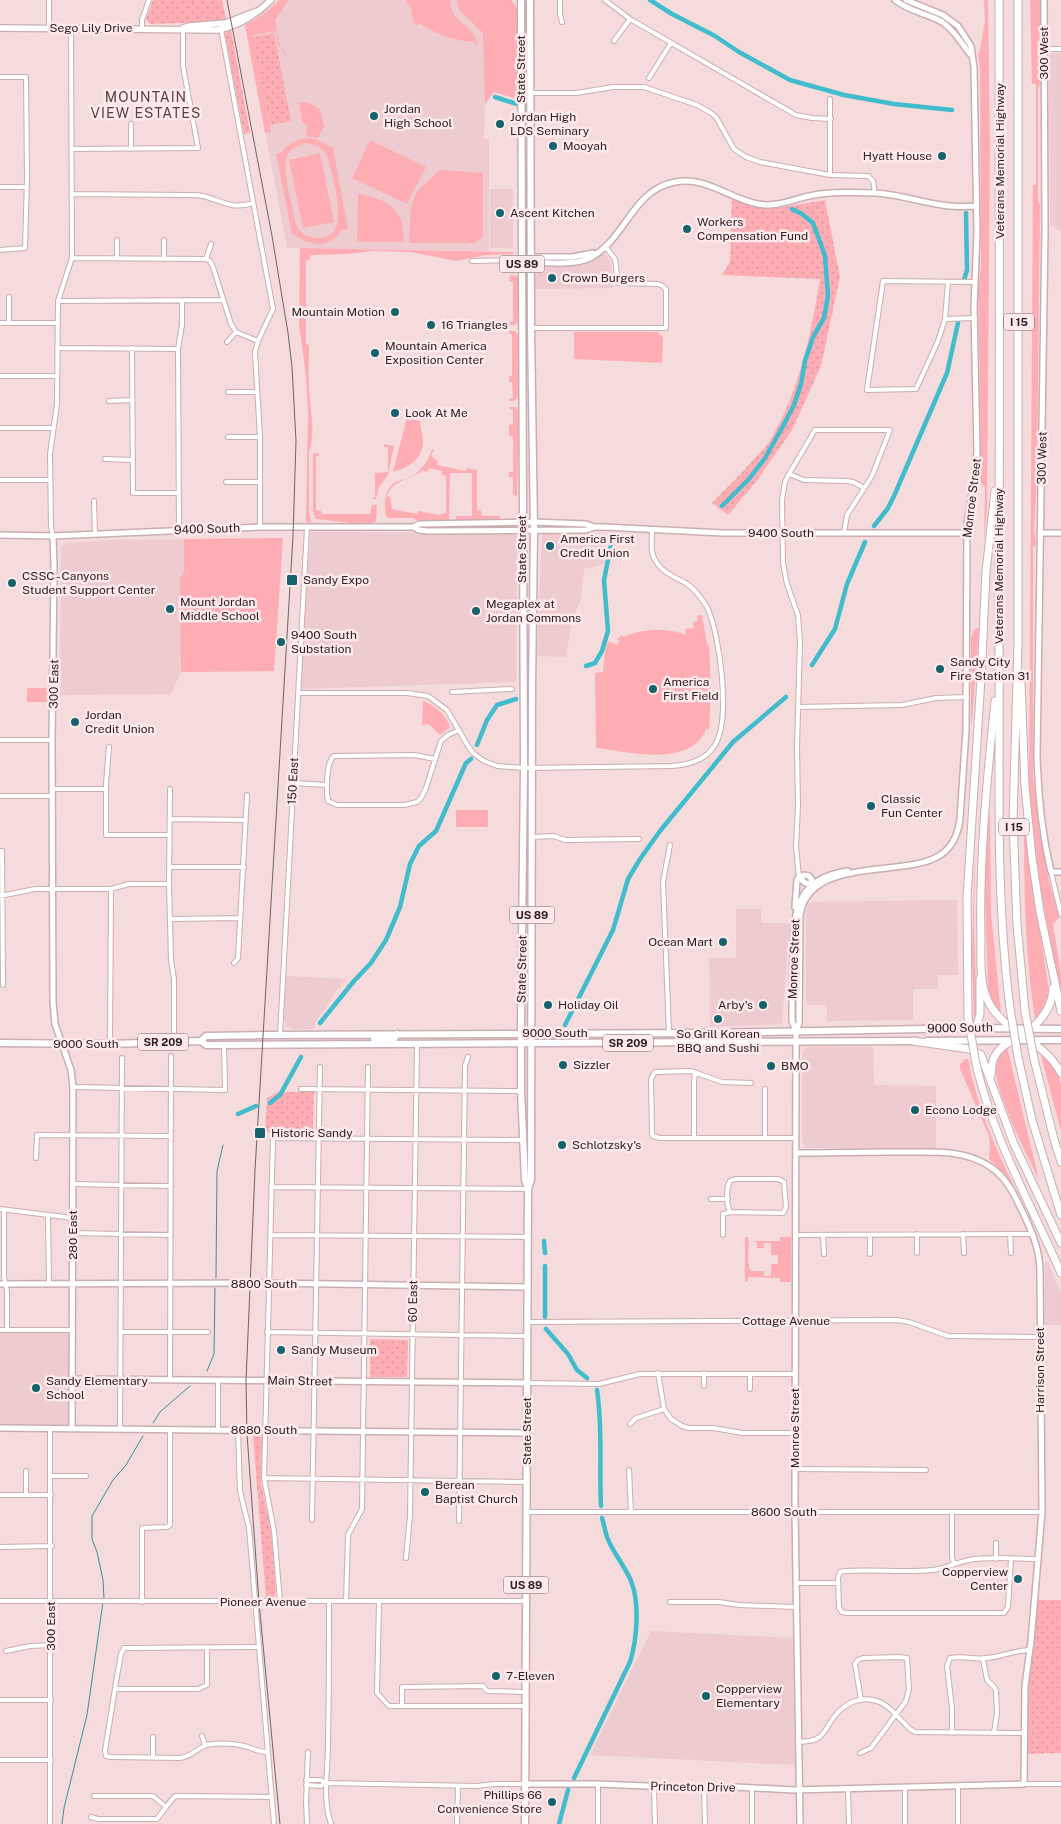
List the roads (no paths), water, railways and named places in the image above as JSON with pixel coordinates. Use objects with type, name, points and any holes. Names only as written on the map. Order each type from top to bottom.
[{"type":"highway","name":"Veterans Memorial Highway","points":[[998,0],[1000,899],[1003,952],[1018,1056],[1040,1148],[1061,1215]]},
{"type":"highway","name":"Veterans Memorial Highway","points":[[1018,0],[1018,643],[1013,821],[1017,924],[1025,1011],[1034,1059],[1061,1162]]},
{"type":"highway","points":[[998,438],[986,572],[967,897],[968,1017],[976,1064],[987,1106],[998,1136],[1061,1274]]},
{"type":"highway","points":[[991,1080],[994,1058],[1001,1047],[1031,1029],[1044,1016],[1051,1002],[1053,989],[1035,884],[1026,810],[1018,643]]},
{"type":"highway","points":[[976,1028],[980,1014],[982,862],[999,660]]},
{"type":"highway","points":[[1048,955],[1061,1011]]},
{"type":"highway","points":[[981,966],[989,1003],[1003,1020],[1032,1040],[1050,1056],[1061,1073]]},
{"type":"highway","points":[[913,1041],[976,1051],[983,1058],[1014,1144],[1060,1240],[1061,1248]]},
{"type":"main road","name":"Sego Lily Drive","points":[[183,28],[190,30],[221,29],[240,23],[256,14],[272,0]]},
{"type":"main road","name":"State Street","points":[[528,1188],[532,1180],[534,530],[530,0]]},
{"type":"main road","name":"State Street","points":[[520,2],[524,768],[521,1091],[525,1180],[528,1188],[525,1824]]},
{"type":"main road","name":"Sego Lily Drive","points":[[0,28],[183,28],[226,23],[260,10]]},
{"type":"main road","points":[[521,72],[526,82],[526,89],[530,93]]},
{"type":"main road","name":"9000 South","points":[[201,1041],[206,1036],[280,1035],[669,1033],[976,1028],[1061,1030]]},
{"type":"main road","points":[[356,1043],[374,1039],[394,1039],[397,1034]]},
{"type":"main road","points":[[280,1035],[302,1044]]},
{"type":"main road","name":"9000 South","points":[[0,1043],[110,1044],[201,1041],[206,1045],[1061,1040]]},
{"type":"street","points":[[49,0],[49,28]]},
{"type":"street","points":[[142,28],[142,20],[149,0]]},
{"type":"street","points":[[560,0],[562,22]]},
{"type":"street","points":[[605,0],[630,19],[796,115],[831,119]]},
{"type":"street","name":"Monroe Street","points":[[895,0],[913,11],[935,18],[948,26],[971,55]]},
{"type":"street","name":"Monroe Street","points":[[800,1824],[795,1512],[795,1138],[796,1031],[799,1022],[801,909],[809,895],[821,884],[843,875],[929,860],[946,851],[959,830],[966,748],[967,533],[968,509],[977,462],[974,318],[976,206],[974,68],[971,46],[968,39],[951,21],[942,15],[921,8],[906,0]]},
{"type":"street","name":"300 West","points":[[1044,0],[1045,251],[1037,769],[1042,824],[1061,914]]},
{"type":"street","points":[[614,41],[630,19]]},
{"type":"street","name":"300 East","points":[[62,1044],[55,1024],[52,1002],[54,564],[51,527],[50,454],[57,404],[58,301],[72,258],[72,28]]},
{"type":"street","points":[[72,149],[198,148],[183,66],[183,28]]},
{"type":"street","points":[[221,29],[273,309],[255,352],[260,437],[260,527]]},
{"type":"street","points":[[649,78],[672,43]]},
{"type":"street","points":[[1044,49],[1061,49]]},
{"type":"street","points":[[0,76],[26,77],[25,248],[0,250]]},
{"type":"street","points":[[530,93],[576,93],[613,87],[644,87],[697,105],[712,113],[734,149],[746,157],[760,162],[830,175],[868,176],[873,181],[876,193]]},
{"type":"street","points":[[830,99],[830,175]]},
{"type":"street","points":[[131,124],[131,149]]},
{"type":"street","points":[[472,261],[531,259],[577,261],[590,258],[605,246],[650,191],[664,184],[678,181],[692,181],[704,184],[758,204],[772,205],[816,195],[876,193],[949,206],[976,206]]},
{"type":"street","points":[[0,186],[26,187]]},
{"type":"street","points":[[72,194],[202,195],[223,204],[247,205],[253,203]]},
{"type":"street","points":[[117,240],[117,258]]},
{"type":"street","points":[[164,240],[164,258]]},
{"type":"street","points":[[206,259],[211,244]]},
{"type":"street","points":[[531,328],[666,328],[666,290],[658,284],[618,283],[615,259],[605,246]]},
{"type":"street","points":[[72,258],[206,259],[210,261],[213,268],[231,324],[236,332],[258,341]]},
{"type":"street","points":[[948,282],[945,319],[938,342],[916,389],[866,390],[883,281],[975,282]]},
{"type":"street","points":[[9,297],[9,323]]},
{"type":"street","points":[[58,301],[223,300]]},
{"type":"street","points":[[179,530],[178,349],[182,326],[182,301]]},
{"type":"street","points":[[945,319],[974,318]]},
{"type":"street","points":[[0,323],[57,323]]},
{"type":"street","points":[[227,342],[236,332]]},
{"type":"street","points":[[57,348],[178,349]]},
{"type":"street","points":[[132,348],[133,493],[179,493]]},
{"type":"street","points":[[0,376],[57,376]]},
{"type":"street","points":[[228,392],[257,392]]},
{"type":"street","points":[[109,401],[132,400]]},
{"type":"street","points":[[0,428],[53,428]]},
{"type":"street","points":[[801,909],[804,899],[813,884],[805,883],[797,870],[800,642],[799,620],[784,574],[782,551],[783,491],[789,474],[815,430],[890,430],[872,476],[846,515],[844,533]]},
{"type":"street","points":[[228,437],[260,437]]},
{"type":"street","points":[[105,459],[133,460]]},
{"type":"street","points":[[789,474],[804,480],[853,482],[864,488]]},
{"type":"street","points":[[0,480],[50,480]]},
{"type":"street","points":[[226,482],[260,482]]},
{"type":"street","points":[[94,501],[95,534]]},
{"type":"street","name":"9400 South","points":[[0,535],[53,536],[260,527],[413,527],[418,524],[534,522],[722,533],[967,533]]},
{"type":"street","name":"9400 South","points":[[413,527],[418,530],[428,531],[586,530],[595,527]]},
{"type":"street","name":"150 East","points":[[280,1035],[306,528]]},
{"type":"street","points":[[298,693],[421,694],[434,699],[447,710],[468,746],[484,761],[497,766],[532,768],[681,765],[698,760],[714,747],[723,714],[716,630],[710,614],[699,596],[688,585],[665,573],[658,564],[652,550],[652,529]]},
{"type":"street","points":[[1040,533],[1061,533]]},
{"type":"street","points":[[452,692],[512,689]]},
{"type":"street","points":[[798,706],[902,705],[936,698],[967,697]]},
{"type":"street","points":[[435,759],[414,755],[338,754],[330,760],[327,798],[330,803],[336,805],[413,804],[424,793],[441,741],[459,730]]},
{"type":"street","points":[[0,740],[52,740]]},
{"type":"street","points":[[109,747],[106,789],[106,835],[170,835]]},
{"type":"street","points":[[293,783],[327,785]]},
{"type":"street","points":[[53,789],[106,789]]},
{"type":"street","points":[[170,789],[169,884],[171,960],[174,979],[174,1042]]},
{"type":"street","points":[[234,963],[238,958],[247,795]]},
{"type":"street","points":[[0,796],[53,796]]},
{"type":"street","points":[[170,819],[246,820]]},
{"type":"street","points":[[532,837],[554,836],[565,840],[639,839]]},
{"type":"street","points":[[669,1033],[663,882],[670,846]]},
{"type":"street","points":[[1,851],[3,985]]},
{"type":"street","points":[[170,867],[244,868]]},
{"type":"street","name":"Monroe Street","points":[[796,1031],[792,1023],[793,927],[800,899],[813,884],[824,877],[852,870],[863,871]]},
{"type":"street","points":[[1051,872],[1061,872]]},
{"type":"street","points":[[793,927],[797,880],[799,876]]},
{"type":"street","points":[[1,895],[26,890],[111,890],[129,884],[169,884]]},
{"type":"street","points":[[110,1044],[111,890]]},
{"type":"street","points":[[171,919],[240,918]]},
{"type":"street","name":"60 East","points":[[406,1558],[411,1480],[417,1043]]},
{"type":"street","name":"280 East","points":[[62,1044],[71,1070],[74,1087],[72,1428]]},
{"type":"street","points":[[74,1087],[225,1090],[224,1044]]},
{"type":"street","points":[[170,1380],[171,1056]]},
{"type":"street","points":[[459,1521],[465,1066],[468,1057]]},
{"type":"street","points":[[120,1429],[122,1058]]},
{"type":"street","points":[[312,1520],[320,1067]]},
{"type":"street","points":[[346,1601],[348,1535],[362,1509],[368,1067]]},
{"type":"street","points":[[751,1083],[722,1082],[695,1072],[658,1071],[652,1074],[651,1131],[653,1136],[660,1138],[795,1138]]},
{"type":"street","points":[[694,1138],[695,1072]]},
{"type":"street","points":[[301,1089],[521,1091]]},
{"type":"street","points":[[765,1089],[765,1138]]},
{"type":"street","points":[[36,1158],[37,1136],[171,1136]]},
{"type":"street","points":[[280,1602],[274,1531],[264,1478],[273,1138],[524,1140]]},
{"type":"street","name":"Harrison Street","points":[[796,1153],[943,1153],[968,1156],[989,1166],[1004,1179],[1015,1196],[1033,1234],[1040,1258],[1042,1512],[1025,1686],[1024,1784]]},
{"type":"street","points":[[723,1235],[723,1214],[730,1212],[783,1213],[786,1207],[785,1184],[782,1180],[735,1179],[730,1181],[728,1186],[728,1208],[730,1212]]},
{"type":"street","points":[[73,1184],[171,1186]]},
{"type":"street","points":[[271,1187],[528,1188]]},
{"type":"street","points":[[786,1196],[796,1195]]},
{"type":"street","points":[[711,1199],[728,1199]]},
{"type":"street","points":[[7,1330],[7,1291],[2,1284],[2,1209],[73,1218]]},
{"type":"street","points":[[48,1215],[49,1284]]},
{"type":"street","points":[[73,1233],[171,1235]]},
{"type":"street","points":[[917,1234],[917,1254]]},
{"type":"street","points":[[963,1234],[964,1253]]},
{"type":"street","points":[[1010,1234],[1011,1253]]},
{"type":"street","points":[[796,1235],[1033,1234]]},
{"type":"street","points":[[270,1235],[528,1237]]},
{"type":"street","points":[[823,1235],[824,1254]]},
{"type":"street","points":[[870,1235],[870,1254]]},
{"type":"street","name":"8800 South","points":[[2,1284],[269,1283],[528,1287]]},
{"type":"street","name":"Cottage Avenue","points":[[528,1322],[903,1320],[948,1336],[1040,1337]]},
{"type":"street","points":[[0,1330],[73,1330]]},
{"type":"street","points":[[121,1332],[208,1332]]},
{"type":"street","points":[[268,1332],[528,1336]]},
{"type":"street","points":[[527,1383],[598,1384],[628,1376],[658,1373],[795,1374]]},
{"type":"street","points":[[658,1373],[664,1409],[676,1424],[688,1428],[712,1428],[743,1433],[795,1433]]},
{"type":"street","points":[[704,1373],[704,1386]]},
{"type":"street","points":[[750,1374],[750,1389]]},
{"type":"street","name":"Main Street","points":[[72,1379],[527,1383]]},
{"type":"street","points":[[218,1381],[218,1430]]},
{"type":"street","points":[[630,1424],[636,1418],[664,1409]]},
{"type":"street","name":"8680 South","points":[[0,1428],[527,1433]]},
{"type":"street","name":"300 East","points":[[50,1428],[52,1546],[50,1824]]},
{"type":"street","points":[[142,1602],[142,1528],[167,1527],[170,1525],[170,1430]]},
{"type":"street","points":[[238,1430],[240,1491],[249,1528],[274,1824]]},
{"type":"street","points":[[795,1469],[926,1470]]},
{"type":"street","points":[[630,1470],[631,1512]]},
{"type":"street","points":[[26,1471],[26,1495]]},
{"type":"street","points":[[51,1476],[86,1476]]},
{"type":"street","points":[[264,1478],[527,1482]]},
{"type":"street","points":[[0,1495],[51,1495]]},
{"type":"street","name":"8600 South","points":[[527,1512],[1042,1512]]},
{"type":"street","points":[[952,1512],[952,1557],[954,1564]]},
{"type":"street","points":[[996,1543],[996,1559]]},
{"type":"street","points":[[0,1547],[52,1546]]},
{"type":"street","points":[[1012,1559],[1008,1607],[1006,1612],[1001,1614],[842,1612],[839,1608],[838,1583],[840,1572],[850,1570],[932,1570],[968,1560],[996,1559],[1012,1559],[1038,1559]]},
{"type":"street","points":[[796,1583],[838,1583]]},
{"type":"street","name":"Pioneer Avenue","points":[[0,1601],[526,1601]]},
{"type":"street","points":[[329,1601],[328,1744],[325,1783],[326,1802],[331,1824]]},
{"type":"street","points":[[379,1601],[377,1693],[389,1706],[526,1706]]},
{"type":"street","points":[[670,1602],[719,1602],[745,1606],[796,1608]]},
{"type":"street","points":[[6,1651],[30,1646],[51,1645]]},
{"type":"street","points":[[258,1647],[124,1648],[121,1654],[105,1748],[106,1756],[114,1758],[185,1758],[205,1745],[215,1744],[246,1747],[259,1752],[267,1752]]},
{"type":"street","points":[[116,1689],[198,1689],[204,1687],[207,1685],[207,1648]]},
{"type":"street","points":[[952,1733],[952,1708],[947,1666],[950,1658],[960,1656],[983,1659],[1019,1650],[1030,1650]]},
{"type":"street","points":[[860,1753],[871,1748],[906,1701],[909,1667],[907,1658],[863,1658],[858,1660],[855,1664],[861,1700]]},
{"type":"street","points":[[983,1659],[987,1680],[996,1691],[997,1713],[994,1733]]},
{"type":"street","points":[[402,1706],[402,1687],[483,1686],[487,1691],[526,1692]]},
{"type":"street","points":[[0,1700],[51,1700]]},
{"type":"street","points":[[799,1742],[818,1738],[839,1710],[849,1703],[861,1700],[882,1703],[915,1732],[1024,1733]]},
{"type":"street","points":[[202,1736],[205,1745]]},
{"type":"street","points":[[153,1737],[153,1758]]},
{"type":"street","points":[[307,1824],[306,1783],[308,1752]]},
{"type":"street","points":[[0,1760],[51,1760]]},
{"type":"street","name":"Princeton Drive","points":[[306,1783],[321,1786],[325,1783],[458,1786],[598,1784],[800,1790],[1061,1784]]},
{"type":"street","points":[[598,1784],[598,1824]]},
{"type":"street","points":[[457,1824],[458,1786]]},
{"type":"street","points":[[654,1786],[655,1824]]},
{"type":"street","points":[[958,1786],[958,1824]]},
{"type":"street","points":[[904,1787],[905,1824]]},
{"type":"street","points":[[704,1788],[705,1824]]},
{"type":"street","points":[[752,1788],[752,1824]]},
{"type":"street","points":[[848,1788],[849,1824]]},
{"type":"street","points":[[94,1796],[153,1796],[166,1807]]},
{"type":"street","points":[[91,1817],[98,1819],[157,1819],[175,1796],[272,1797]]},
{"type":"waterway","points":[[650,0],[790,80],[844,95],[894,104],[952,110]]},
{"type":"waterway","points":[[495,97],[517,104]]},
{"type":"waterway","points":[[722,506],[749,479],[765,458],[782,428],[794,405],[813,337],[824,318],[828,296],[825,256],[813,223],[792,209]]},
{"type":"waterway","points":[[964,280],[967,270],[966,213]]},
{"type":"waterway","points":[[874,526],[888,508],[894,496],[947,373],[958,323]]},
{"type":"waterway","points":[[586,666],[595,663],[602,651],[608,631],[604,580],[613,535]]},
{"type":"waterway","points":[[812,665],[835,629],[847,584],[865,542]]},
{"type":"waterway","points":[[565,1025],[613,930],[628,879],[640,859],[660,831],[733,742],[786,697]]},
{"type":"waterway","points":[[477,745],[487,720],[497,705],[516,699]]},
{"type":"waterway","points":[[320,1023],[371,963],[386,940],[400,907],[410,864],[419,846],[436,831],[466,763],[471,759]]},
{"type":"waterway","points":[[270,1103],[280,1095],[301,1057]]},
{"type":"waterway","points":[[238,1114],[256,1106]]},
{"type":"waterway","points":[[216,1278],[217,1171],[223,1145]]},
{"type":"waterway","points":[[544,1241],[545,1253]]},
{"type":"waterway","points":[[545,1266],[545,1317]]},
{"type":"waterway","points":[[207,1371],[214,1354],[215,1288]]},
{"type":"waterway","points":[[546,1329],[568,1354],[577,1370],[587,1378]]},
{"type":"waterway","points":[[153,1423],[160,1412],[190,1386]]},
{"type":"waterway","points":[[597,1390],[601,1506]]},
{"type":"waterway","points":[[104,1598],[103,1580],[92,1539],[92,1516],[113,1480],[126,1465],[143,1436]]},
{"type":"waterway","points":[[574,1778],[630,1662],[636,1633],[636,1600],[634,1590],[606,1535],[602,1518]]},
{"type":"waterway","points":[[62,1824],[64,1808],[87,1715],[103,1602]]},
{"type":"waterway","points":[[559,1824],[568,1790]]},
{"type":"tram line","points":[[227,0],[272,236],[288,333],[296,441],[293,536],[255,1170],[246,1381],[247,1434],[259,1602],[280,1824]]},
{"type":"place","name":"Jordan High School","points":[[374,116]]},
{"type":"place","name":"Jordan High LDS Seminary","points":[[500,124]]},
{"type":"place","name":"Mooyah","points":[[553,146]]},
{"type":"place","name":"Hyatt House","points":[[942,156]]},
{"type":"place","name":"Ascent Kitchen","points":[[500,213]]},
{"type":"place","name":"Workers Compensation Fund","points":[[687,229]]},
{"type":"place","name":"Crown Burgers","points":[[552,278]]},
{"type":"place","name":"Mountain Motion","points":[[395,312]]},
{"type":"place","name":"16 Triangles","points":[[431,325]]},
{"type":"place","name":"Mountain America Exposition Center","points":[[375,353]]},
{"type":"place","name":"Look At Me","points":[[395,413]]},
{"type":"place","name":"America First Credit Union","points":[[550,546]]},
{"type":"place","name":"Sandy Expo","points":[[292,580]]},
{"type":"place","name":"CSSC - Canyons Student Support Center","points":[[12,583]]},
{"type":"place","name":"Mount Jordan Middle School","points":[[170,609]]},
{"type":"place","name":"Megaplex at Jordan Commons","points":[[476,611]]},
{"type":"place","name":"9400 South Substation","points":[[281,642]]},
{"type":"place","name":"Sandy City Fire Station 31","points":[[940,669]]},
{"type":"place","name":"America First Field","points":[[653,689]]},
{"type":"place","name":"Jordan Credit Union","points":[[75,722]]},
{"type":"place","name":"Classic Fun Center","points":[[871,806]]},
{"type":"place","name":"Ocean Mart","points":[[723,942]]},
{"type":"place","name":"Holiday Oil","points":[[548,1005]]},
{"type":"place","name":"Arby's","points":[[763,1005]]},
{"type":"place","name":"So Grill Korean BBQ and Sushi","points":[[718,1019]]},
{"type":"place","name":"Sizzler","points":[[563,1065]]},
{"type":"place","name":"BMO","points":[[771,1066]]},
{"type":"place","name":"Econo Lodge","points":[[915,1110]]},
{"type":"place","name":"Historic Sandy","points":[[260,1133]]},
{"type":"place","name":"Schlotzsky's","points":[[562,1145]]},
{"type":"place","name":"Sandy Museum","points":[[281,1350]]},
{"type":"place","name":"Sandy Elementary School","points":[[36,1388]]},
{"type":"place","name":"Berean Baptist Church","points":[[425,1492]]},
{"type":"place","name":"Copperview Center","points":[[1018,1579]]},
{"type":"place","name":"7-Eleven","points":[[496,1676]]},
{"type":"place","name":"Copperview Elementary","points":[[706,1696]]},
{"type":"place","name":"Phillips 66 Convenience Store","points":[[552,1802]]},
{"type":"district","name":"MOUNTAIN VIEW ESTATES","points":[[146,105]]}]
